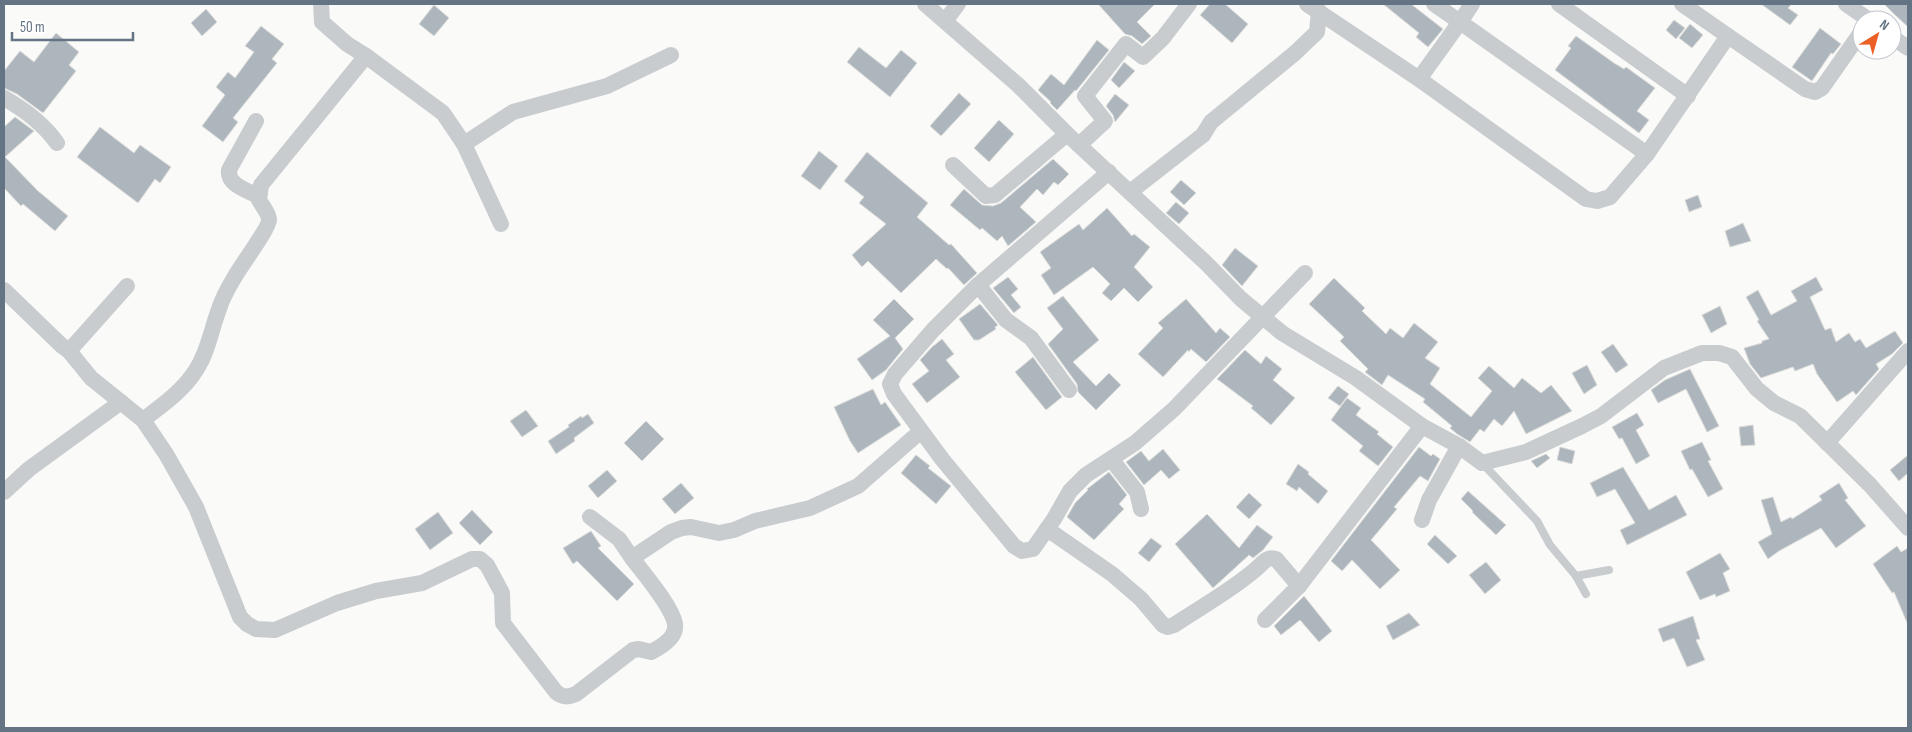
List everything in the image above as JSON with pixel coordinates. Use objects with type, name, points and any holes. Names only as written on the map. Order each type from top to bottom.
[{"type":"street","points":[[321,4],[322,22],[336,36],[443,113],[464,144],[501,224]]},
{"type":"street","points":[[925,4],[1018,85],[1073,140],[1207,264],[1241,299],[1282,333],[1356,378],[1422,426],[1459,446],[1482,463],[1526,452],[1582,426],[1601,416],[1664,368],[1702,353],[1719,352],[1732,357],[1757,389],[1774,403],[1800,416],[1870,485],[1908,528]]},
{"type":"street","points":[[945,21],[958,4]]},
{"type":"street","points":[[953,165],[986,196],[990,197],[1073,140],[1105,121],[1086,96],[1091,89],[1126,44],[1142,57],[1163,38],[1189,4]]},
{"type":"street","points":[[1434,4],[1647,154]]},
{"type":"street","points":[[1419,80],[1472,4]]},
{"type":"street","points":[[1559,4],[1688,96]]},
{"type":"street","points":[[1682,4],[1805,89],[1815,92],[1822,88],[1852,46]]},
{"type":"street","points":[[1313,8],[1419,80],[1586,199],[1597,201],[1610,197],[1647,154],[1728,36]]},
{"type":"street","points":[[1130,192],[1203,135],[1211,122],[1295,53],[1317,32],[1313,8]]},
{"type":"street","points":[[464,144],[513,112],[608,86],[671,55]]},
{"type":"street","points":[[143,420],[182,388],[196,371],[204,356],[219,308],[234,278],[252,248],[266,231],[270,221],[259,200],[258,196],[261,186],[366,56]]},
{"type":"street","points":[[4,98],[47,128],[57,143]]},
{"type":"street","points":[[256,121],[228,170],[228,175],[229,179],[238,186],[258,196]]},
{"type":"street","points":[[1109,172],[978,285],[933,330],[895,374],[890,384],[894,394],[942,459],[1014,546],[1022,551],[1033,549],[1070,491],[1086,475],[1135,443],[1174,409],[1305,274]]},
{"type":"street","points":[[978,285],[1006,320],[1030,338],[1069,390]]},
{"type":"street","points":[[69,351],[127,286]]},
{"type":"street","points":[[4,290],[61,346],[69,351],[91,378],[143,420],[166,454],[196,507],[240,617],[256,629],[275,630],[336,603],[376,592],[422,583],[472,559],[480,559],[487,565],[502,593],[503,623],[556,692],[562,697],[569,697],[590,684],[628,653],[639,649],[651,652],[669,640],[674,632],[675,624],[664,601],[620,540],[590,517]]},
{"type":"street","points":[[1827,442],[1908,351]]},
{"type":"street","points":[[4,492],[44,458],[121,402]]},
{"type":"street","points":[[1265,620],[1299,586],[1422,426]]},
{"type":"street","points":[[632,558],[671,532],[682,528],[719,533],[734,530],[755,521],[810,508],[858,486],[921,431]]},
{"type":"street","points":[[1422,520],[1429,500],[1459,446]]},
{"type":"street","points":[[1111,459],[1137,492],[1141,509]]},
{"type":"street","points":[[1047,529],[1112,574],[1141,599],[1163,625],[1168,627],[1174,625],[1244,579],[1266,560],[1272,558],[1276,559],[1299,586]]},
{"type":"lane","points":[[1482,463],[1537,521],[1550,546],[1576,576],[1586,594]]},
{"type":"lane","points":[[1576,576],[1609,570]]},
{"type":"building","points":[[1098,4],[1155,4],[1137,22],[1151,36],[1142,44],[1132,36],[1125,34]]},
{"type":"building","points":[[1210,4],[1225,4],[1248,24],[1232,43],[1200,15]]},
{"type":"building","points":[[1383,4],[1411,4],[1443,29],[1428,47],[1416,37],[1419,33]]},
{"type":"building","points":[[1761,4],[1792,4],[1788,8],[1798,15],[1790,25]]},
{"type":"building","points":[[1884,4],[1908,4],[1908,27],[1902,21],[1902,10],[1890,10]]},
{"type":"building","points":[[434,5],[449,18],[434,36],[419,24]]},
{"type":"building","points":[[206,9],[217,22],[202,36],[191,23]]},
{"type":"building","points":[[1674,20],[1685,28],[1676,39],[1666,30]]},
{"type":"building","points":[[1690,24],[1703,35],[1692,48],[1679,38]]},
{"type":"building","points":[[261,26],[284,44],[272,59],[277,63],[233,118],[238,122],[223,142],[202,126],[225,95],[216,87],[228,72],[235,78],[254,52],[245,46]]},
{"type":"building","points":[[1820,28],[1841,44],[1833,54],[1831,53],[1812,81],[1792,67]]},
{"type":"building","points":[[56,33],[79,52],[69,65],[76,71],[43,113],[17,94],[4,88],[4,71],[20,51],[34,62]]},
{"type":"building","points":[[1576,36],[1614,63],[1624,69],[1626,67],[1655,88],[1637,111],[1649,120],[1639,133],[1555,70],[1571,48],[1568,46]]},
{"type":"building","points":[[1097,40],[1109,50],[1076,91],[1057,110],[1038,90],[1051,74],[1064,85]]},
{"type":"building","points":[[859,47],[886,68],[901,50],[917,63],[890,97],[847,62]]},
{"type":"building","points":[[1124,62],[1135,71],[1119,88],[1111,80]]},
{"type":"building","points":[[959,93],[971,104],[941,136],[930,126]]},
{"type":"building","points":[[1115,94],[1129,105],[1115,122],[1113,115],[1106,106]]},
{"type":"building","points":[[15,117],[34,131],[5,157],[38,191],[68,216],[55,231],[23,204],[21,206],[4,188],[4,127]]},
{"type":"building","points":[[999,120],[1014,134],[989,162],[974,148]]},
{"type":"building","points":[[100,127],[134,153],[140,145],[171,167],[160,183],[155,179],[138,203],[77,157]]},
{"type":"building","points":[[819,151],[838,166],[820,190],[801,176]]},
{"type":"building","points":[[867,152],[928,203],[917,217],[949,245],[951,244],[977,273],[964,285],[948,268],[936,259],[901,293],[868,261],[862,267],[852,255],[886,224],[859,203],[864,197],[844,181]]},
{"type":"building","points":[[1053,159],[1069,174],[1058,185],[1054,182],[1043,195],[1037,189],[1020,207],[1036,222],[1008,246],[1002,236],[997,241],[982,228],[980,230],[950,205],[964,189],[982,205],[993,206],[1001,203]]},
{"type":"building","points":[[1181,180],[1196,193],[1184,205],[1170,192]]},
{"type":"building","points":[[1698,195],[1702,207],[1689,212],[1685,200]]},
{"type":"building","points":[[1176,202],[1189,213],[1179,224],[1166,213]]},
{"type":"building","points":[[1107,208],[1132,236],[1134,234],[1150,247],[1134,267],[1153,287],[1138,302],[1124,288],[1111,301],[1102,293],[1110,284],[1093,267],[1054,295],[1041,275],[1051,268],[1040,252],[1079,224],[1083,230]]},
{"type":"building","points":[[1743,223],[1751,241],[1730,247],[1725,231]]},
{"type":"building","points":[[1235,248],[1258,266],[1242,286],[1222,265]]},
{"type":"building","points":[[1008,277],[1018,289],[1011,295],[1021,307],[1014,313],[993,288]]},
{"type":"building","points":[[1816,277],[1823,290],[1810,297],[1825,330],[1831,328],[1836,342],[1849,333],[1855,342],[1860,339],[1866,348],[1895,331],[1903,343],[1892,354],[1876,364],[1879,369],[1856,395],[1853,391],[1837,402],[1817,374],[1813,364],[1795,371],[1793,367],[1761,378],[1750,364],[1744,348],[1769,339],[1757,321],[1759,320],[1746,297],[1758,290],[1771,315],[1797,301],[1791,291]]},
{"type":"building","points":[[1334,278],[1365,308],[1362,311],[1386,334],[1390,328],[1403,338],[1414,323],[1438,342],[1425,358],[1440,368],[1430,384],[1471,417],[1492,391],[1478,378],[1489,366],[1514,388],[1522,378],[1541,393],[1551,385],[1572,411],[1526,434],[1514,411],[1502,426],[1494,419],[1484,432],[1480,429],[1470,442],[1450,428],[1452,426],[1423,402],[1425,399],[1388,375],[1382,385],[1365,372],[1368,369],[1340,341],[1344,337],[1309,304]]},
{"type":"building","points":[[1063,296],[1099,340],[1073,362],[1096,386],[1109,373],[1121,385],[1096,410],[1078,392],[1077,384],[1048,344],[1063,329],[1047,308]]},
{"type":"building","points":[[894,299],[914,319],[895,338],[903,349],[886,370],[872,380],[857,359],[890,336],[873,320]]},
{"type":"building","points":[[1186,299],[1216,333],[1220,328],[1230,337],[1206,362],[1191,349],[1189,352],[1188,350],[1163,377],[1138,354],[1163,328],[1158,323]]},
{"type":"building","points":[[980,304],[998,325],[995,327],[996,329],[979,340],[974,340],[959,319]]},
{"type":"building","points":[[1720,306],[1727,324],[1711,333],[1702,315]]},
{"type":"building","points":[[942,339],[954,354],[946,360],[960,377],[927,403],[912,384],[929,371],[920,360]]},
{"type":"building","points":[[1613,344],[1628,365],[1616,373],[1601,352]]},
{"type":"building","points":[[1245,350],[1261,364],[1266,356],[1282,369],[1273,380],[1295,398],[1271,425],[1251,408],[1253,406],[1217,379]]},
{"type":"building","points":[[1033,357],[1062,397],[1046,410],[1015,372]]},
{"type":"building","points":[[1587,365],[1597,385],[1584,394],[1572,373]]},
{"type":"building","points":[[1690,369],[1719,426],[1707,432],[1686,389],[1658,403],[1651,390],[1665,380]]},
{"type":"building","points":[[1338,386],[1349,394],[1340,406],[1328,398]]},
{"type":"building","points":[[873,389],[881,405],[885,402],[901,425],[858,453],[850,441],[834,407]]},
{"type":"building","points":[[1347,398],[1361,408],[1356,415],[1379,432],[1377,434],[1393,447],[1378,466],[1359,451],[1363,446],[1331,420]]},
{"type":"building","points":[[526,410],[538,426],[522,437],[510,421]]},
{"type":"building","points":[[1637,413],[1644,425],[1636,430],[1650,456],[1636,464],[1622,438],[1619,439],[1612,427]]},
{"type":"building","points":[[588,414],[594,423],[574,438],[575,441],[556,454],[548,441],[569,427],[568,425],[581,416],[582,418]]},
{"type":"building","points":[[646,421],[664,439],[642,461],[624,443]]},
{"type":"building","points":[[1753,425],[1755,445],[1741,446],[1739,427]]},
{"type":"building","points":[[1702,442],[1711,460],[1708,461],[1723,489],[1708,497],[1692,469],[1690,470],[1681,451]]},
{"type":"building","points":[[1419,447],[1431,456],[1433,454],[1440,459],[1428,481],[1420,476],[1394,507],[1397,509],[1371,540],[1400,570],[1380,589],[1352,560],[1342,571],[1331,561]]},
{"type":"building","points":[[1560,447],[1575,451],[1572,464],[1557,460]]},
{"type":"building","points":[[1163,449],[1180,470],[1169,479],[1161,470],[1144,485],[1126,462],[1141,451],[1149,461]]},
{"type":"building","points":[[1546,454],[1550,458],[1537,468],[1531,461]]},
{"type":"building","points":[[916,455],[930,466],[928,468],[951,486],[936,504],[901,473]]},
{"type":"building","points":[[1908,455],[1908,473],[1899,481],[1890,470]]},
{"type":"building","points":[[1298,464],[1328,491],[1318,504],[1299,487],[1297,491],[1286,484]]},
{"type":"building","points":[[1623,467],[1649,510],[1676,495],[1687,515],[1627,545],[1620,530],[1635,523],[1615,489],[1597,497],[1590,483]]},
{"type":"building","points":[[607,470],[617,481],[598,498],[588,486]]},
{"type":"building","points":[[1109,472],[1127,495],[1119,504],[1124,509],[1094,540],[1067,517],[1075,503],[1087,489]]},
{"type":"building","points":[[681,483],[694,498],[675,514],[662,499]]},
{"type":"building","points":[[1839,483],[1848,498],[1845,500],[1866,526],[1836,548],[1821,528],[1768,559],[1758,542],[1772,534],[1761,500],[1773,497],[1781,522],[1791,517],[1792,519],[1822,500],[1819,496]]},
{"type":"building","points":[[1468,491],[1506,525],[1496,535],[1461,499]]},
{"type":"building","points":[[1249,493],[1262,505],[1249,519],[1236,507]]},
{"type":"building","points":[[472,510],[493,532],[480,545],[459,523]]},
{"type":"building","points":[[438,512],[453,533],[430,550],[415,529]]},
{"type":"building","points":[[1207,514],[1239,548],[1257,525],[1273,537],[1263,550],[1253,558],[1249,555],[1213,588],[1175,544]]},
{"type":"building","points":[[591,531],[601,546],[598,548],[634,584],[617,601],[577,561],[573,564],[563,548]]},
{"type":"building","points":[[1435,535],[1457,556],[1448,564],[1427,544]]},
{"type":"building","points":[[1151,538],[1162,546],[1149,562],[1138,553]]},
{"type":"building","points":[[1897,546],[1901,552],[1908,548],[1908,625],[1894,592],[1892,593],[1873,564]]},
{"type":"building","points":[[1720,553],[1730,569],[1723,573],[1730,591],[1716,597],[1715,594],[1700,600],[1686,572]]},
{"type":"building","points":[[1486,562],[1501,580],[1485,594],[1469,575]]},
{"type":"building","points":[[1304,596],[1332,631],[1319,642],[1300,620],[1281,635],[1274,626]]},
{"type":"building","points":[[1409,613],[1420,625],[1393,640],[1386,626]]},
{"type":"building","points":[[1693,616],[1700,639],[1696,640],[1705,660],[1687,667],[1674,638],[1663,642],[1658,629]]}]
